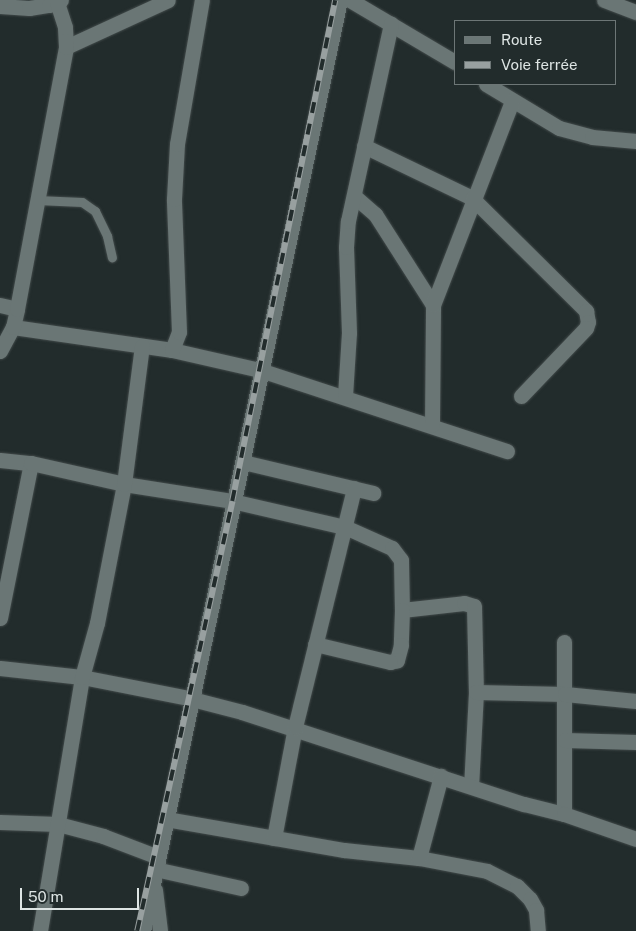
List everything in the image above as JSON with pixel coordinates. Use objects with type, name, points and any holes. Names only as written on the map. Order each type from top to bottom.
[{"type":"street","points":[[66,47],[168,0]]},
{"type":"street","points":[[172,350],[178,332],[174,199],[177,144],[202,0]]},
{"type":"street","points":[[143,931],[340,0]]},
{"type":"street","points":[[350,0],[454,61]]},
{"type":"street","points":[[604,0],[636,12]]},
{"type":"street","points":[[0,6],[29,8],[59,1],[65,27],[66,47],[17,309],[13,326],[0,351]]},
{"type":"street","points":[[345,396],[350,333],[346,246],[364,146],[391,24]]},
{"type":"street","points":[[488,85],[559,128],[592,137],[636,142]]},
{"type":"street","points":[[432,425],[433,305],[472,198],[512,101]]},
{"type":"street","points":[[364,146],[472,198],[586,311],[588,316],[586,328],[521,396]]},
{"type":"street","points":[[354,196],[375,214],[433,305]]},
{"type":"street","points":[[0,305],[17,309]]},
{"type":"street","points":[[13,326],[172,350],[263,371],[507,450]]},
{"type":"street","points":[[40,931],[82,678],[99,614],[124,484],[142,346]]},
{"type":"street","points":[[0,460],[31,463],[124,484],[234,502],[345,527],[392,548],[401,560],[401,645],[397,660],[390,662],[316,644]]},
{"type":"street","points":[[243,462],[373,493]]},
{"type":"street","points":[[0,618],[31,463]]},
{"type":"street","points":[[274,838],[295,727],[354,488]]},
{"type":"street","points":[[402,610],[464,603],[474,606],[476,692],[471,786]]},
{"type":"street","points":[[564,642],[564,814]]},
{"type":"street","points":[[0,668],[82,678],[193,700],[295,727],[636,839]]},
{"type":"street","points":[[476,692],[565,694],[636,701]]},
{"type":"street","points":[[565,740],[636,742]]},
{"type":"street","points":[[420,858],[441,776]]},
{"type":"street","points":[[166,820],[344,850],[420,858],[487,871],[517,886],[530,898],[536,910],[538,931]]},
{"type":"street","points":[[0,822],[58,824],[103,836],[156,868],[241,888]]},
{"type":"street","points":[[156,868],[160,931]]},
{"type":"lane","points":[[37,200],[82,202],[95,211],[107,236],[112,257]]},
{"type":"railway","points":[[137,931],[232,501],[335,0]]}]
